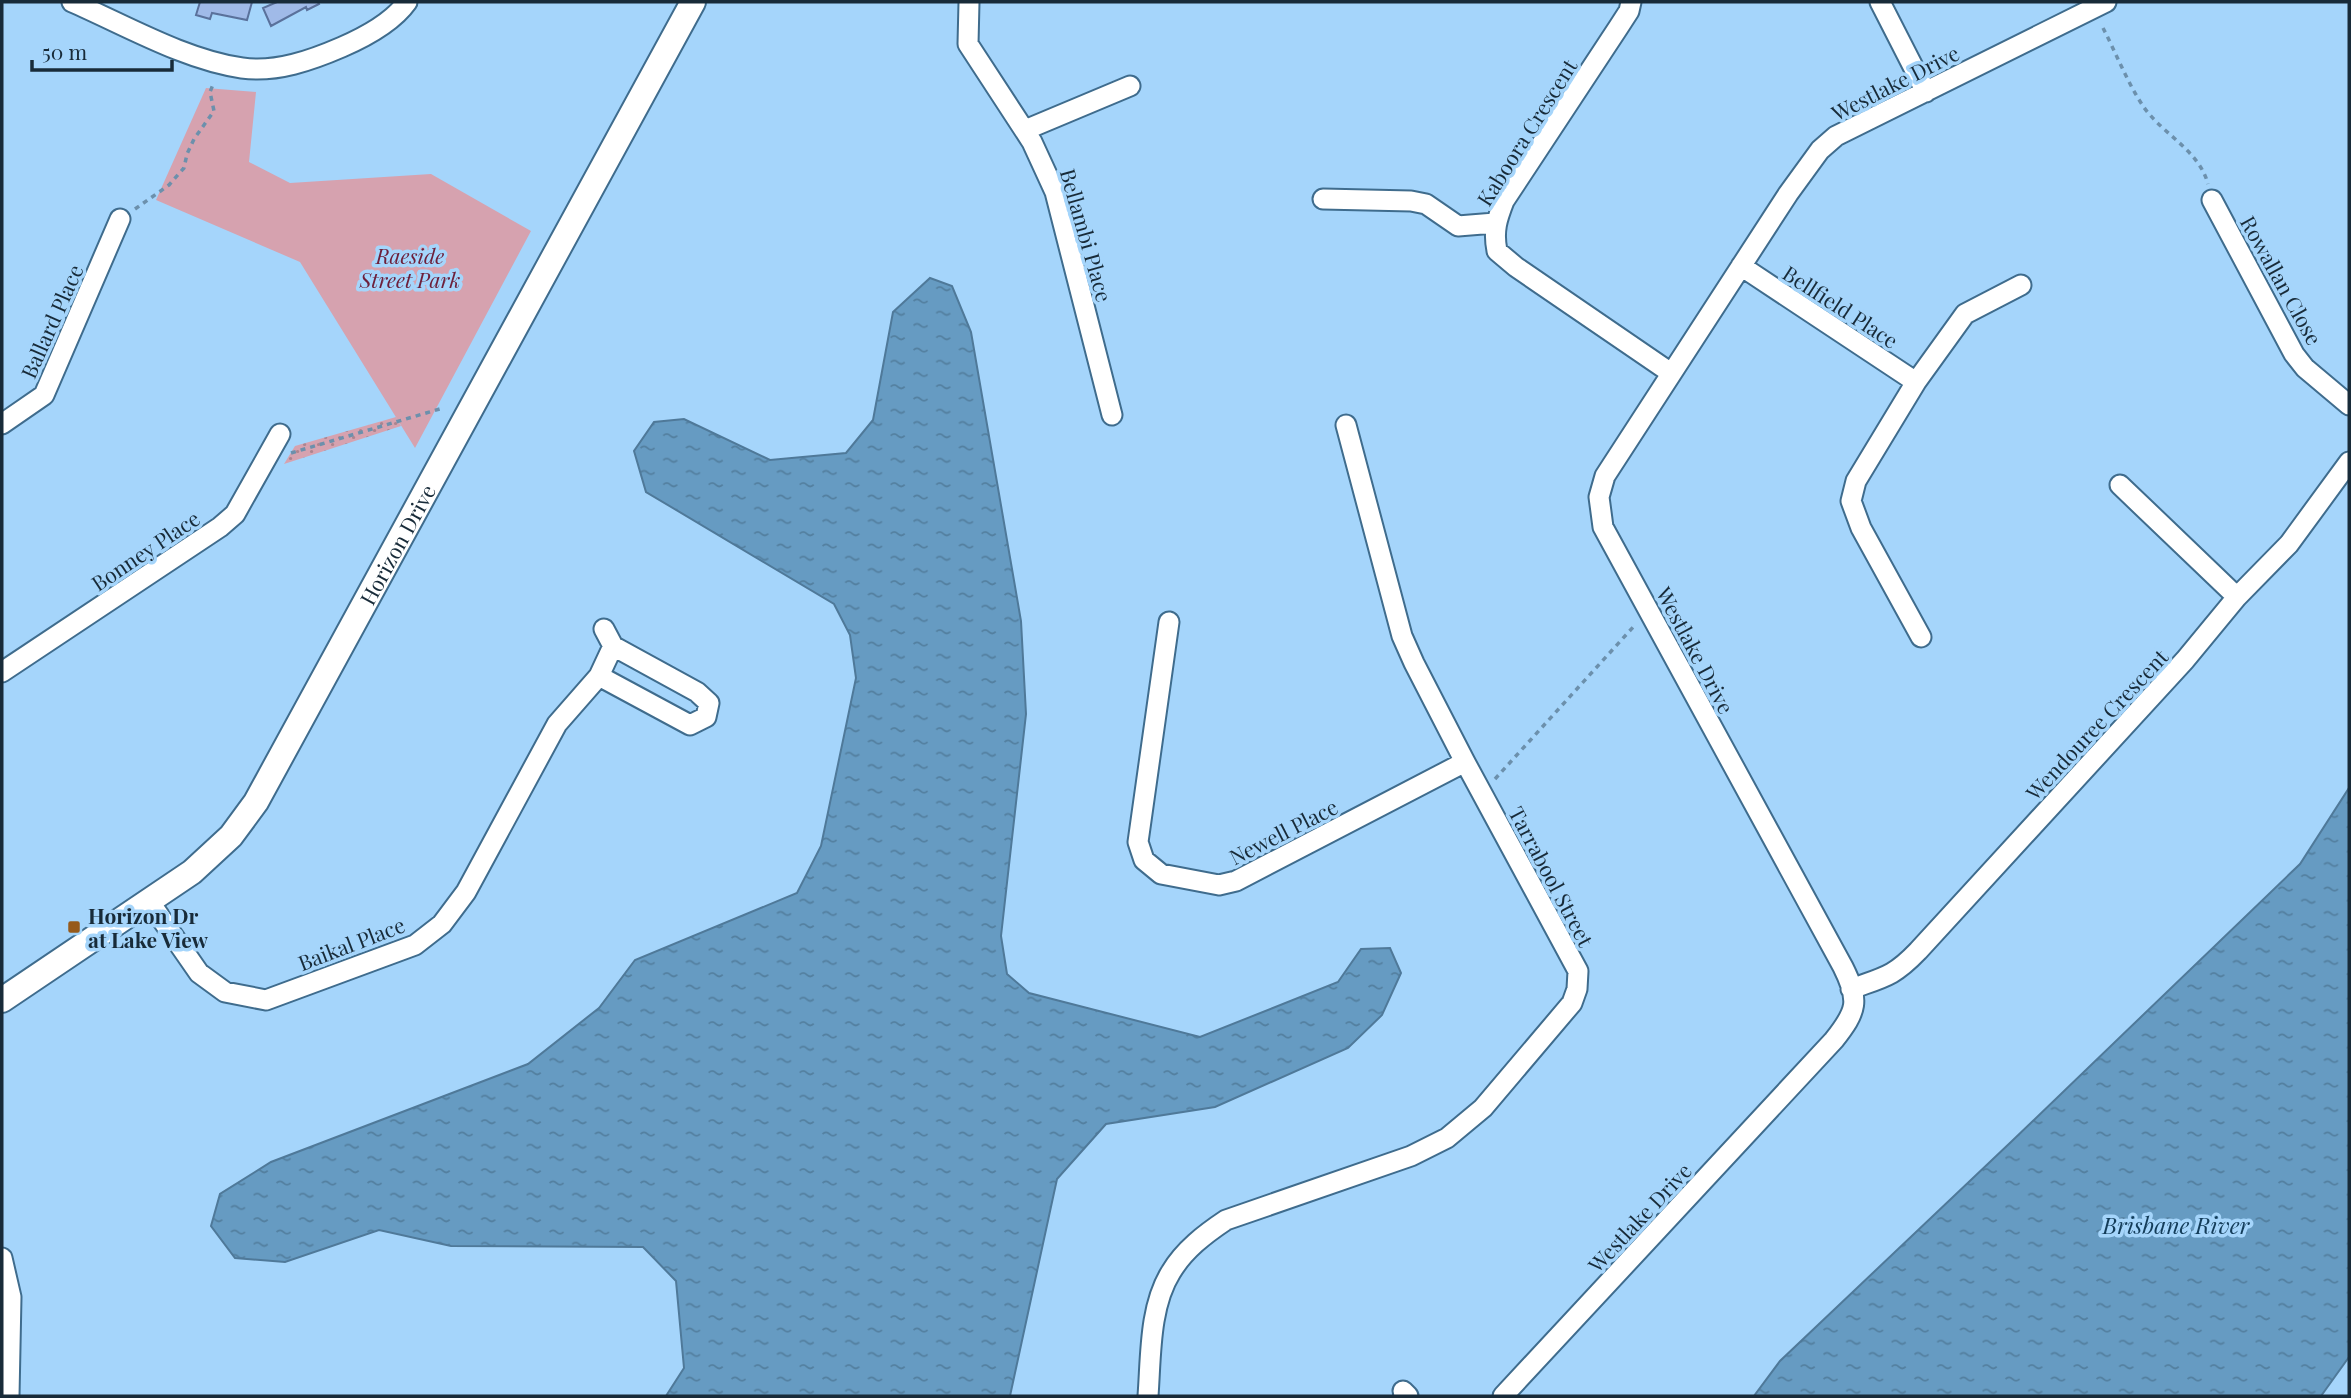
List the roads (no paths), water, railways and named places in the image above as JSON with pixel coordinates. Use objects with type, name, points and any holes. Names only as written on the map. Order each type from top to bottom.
[{"type":"street","points":[[72,2],[188,54],[244,69],[310,61],[363,38],[399,12],[407,2]]},
{"type":"street","name":"Horizon Drive","points":[[2,1000],[192,873],[231,836],[256,802],[693,2]]},
{"type":"street","name":"Bellambi Place","points":[[969,2],[968,44],[1025,130],[1055,192],[1112,415]]},
{"type":"street","name":"Kaboora Crescent","points":[[1631,2],[1629,11],[1618,29],[1504,201],[1495,223],[1497,251],[1516,267],[1671,373]]},
{"type":"street","points":[[1880,2],[1926,92]]},
{"type":"street","name":"Westlake Drive","points":[[1503,1396],[1835,1040],[1852,1015],[1855,1001],[1843,967],[1604,527],[1599,497],[1605,476],[1788,194],[1820,150],[1836,136],[2106,2]]},
{"type":"street","points":[[1025,130],[1130,86]]},
{"type":"street","points":[[1323,199],[1411,201],[1426,204],[1458,226],[1495,223]]},
{"type":"street","name":"Rowallan Close","points":[[2212,200],[2294,354],[2305,368],[2349,405]]},
{"type":"street","name":"Ballard Place","points":[[2,424],[44,395],[120,219]]},
{"type":"street","name":"Bellfield Place","points":[[1741,266],[1916,382]]},
{"type":"street","points":[[1921,637],[1861,528],[1852,501],[1856,481],[1916,382],[1965,314],[2021,285]]},
{"type":"street","name":"Tarrabool Street","points":[[1148,1396],[1153,1336],[1162,1292],[1170,1273],[1187,1251],[1205,1234],[1226,1220],[1411,1156],[1447,1138],[1483,1108],[1572,1003],[1577,989],[1578,971],[1465,762],[1402,636],[1346,425]]},
{"type":"street","name":"Bonney Place","points":[[2,672],[220,527],[234,513],[278,438]]},
{"type":"street","name":"Wendouree Crescent","points":[[1851,989],[1885,979],[1902,968],[2185,660],[2237,597],[2289,544],[2349,462]]},
{"type":"street","points":[[2120,485],[2237,597]]},
{"type":"street","name":"Newell Place","points":[[1169,622],[1138,842],[1144,860],[1160,873],[1219,885],[1236,881],[1465,762]]},
{"type":"street","name":"Baikal Place","points":[[149,901],[199,974],[225,992],[266,1000],[415,945],[442,924],[466,892],[557,724],[599,676],[609,637],[697,692],[709,703],[706,718],[690,725],[599,676]]},
{"type":"street","points":[[2,1258],[11,1297],[9,1396]]},
{"type":"water","points":[[930,278],[952,286],[971,332],[1021,621],[1026,714],[1001,936],[1007,974],[1029,993],[1200,1037],[1338,982],[1361,949],[1390,948],[1401,973],[1382,1015],[1348,1048],[1215,1107],[1106,1124],[1057,1179],[1010,1396],[666,1396],[684,1368],[676,1281],[643,1247],[451,1246],[379,1230],[285,1262],[235,1258],[211,1226],[220,1194],[271,1162],[528,1064],[599,1008],[635,960],[797,893],[821,846],[856,678],[850,635],[834,604],[646,492],[634,451],[654,422],[684,419],[770,460],[846,453],[873,420],[893,312]]},
{"type":"water","name":"Brisbane River","points":[[2349,788],[2349,1357],[2321,1396],[1754,1396],[1780,1361],[2300,864]]},
{"type":"place","name":"Horizon Dr at Lake View","points":[[74,927]]},
{"type":"park label","name":"Raeside Street Park","points":[[410,267]]}]
